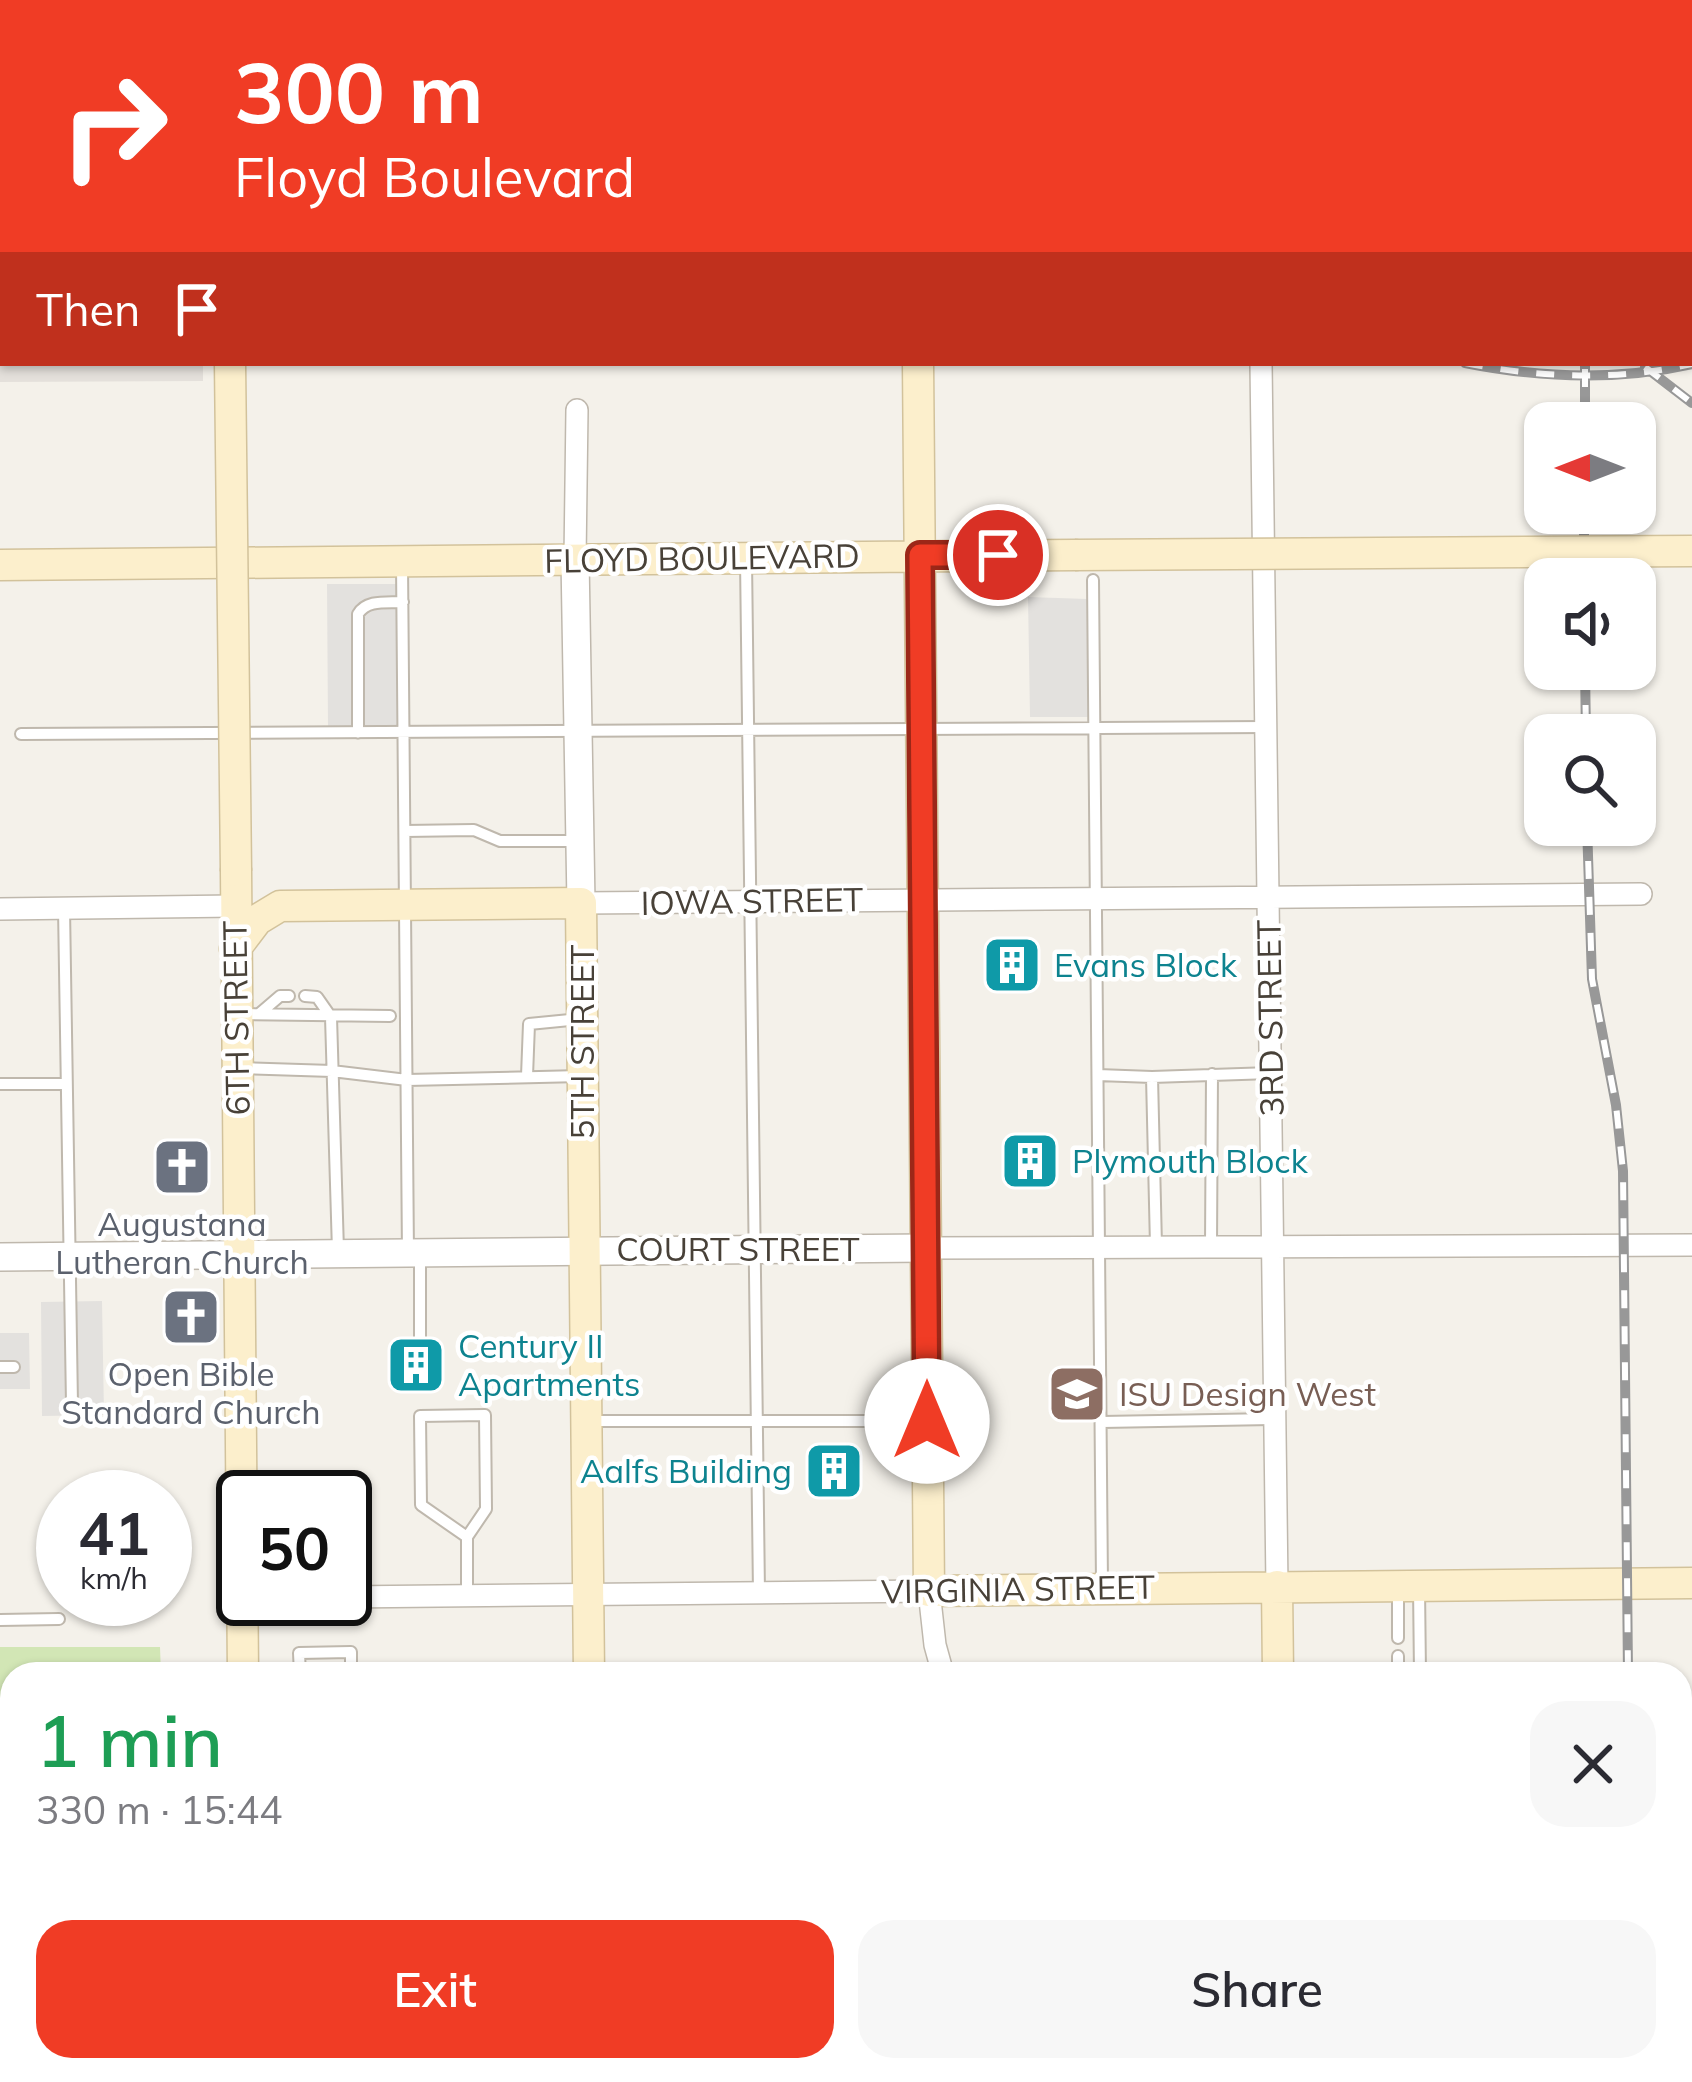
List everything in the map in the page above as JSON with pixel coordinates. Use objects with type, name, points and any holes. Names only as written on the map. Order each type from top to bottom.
[{"type":"main road","name":"6TH STREET","points":[[230,366],[235,949],[248,1014],[237,1068],[242,1470]]},
{"type":"main road","points":[[918,366],[929,1591]]},
{"type":"main road","name":"FLOYD BOULEVARD","points":[[0,565],[920,555],[1084,567],[1692,551]]},
{"type":"main road","points":[[235,949],[257,920],[280,906],[236,871]]},
{"type":"main road","name":"IOWA STREET","points":[[280,906],[581,903]]},
{"type":"main road","name":"5TH STREET","points":[[581,903],[589,1662]]},
{"type":"main road","name":"VIRGINIA STREET","points":[[929,1591],[1692,1583]]},
{"type":"main road","name":"3RD STREET","points":[[1277,1586],[1278,1662]]},
{"type":"main road","name":"6TH STREET","points":[[243,1626],[243,1662]]},
{"type":"street","name":"3RD STREET","points":[[1262,366],[1277,1586]]},
{"type":"street","name":"5TH STREET","points":[[577,410],[581,903]]},
{"type":"street","name":"IOWA STREET","points":[[581,903],[1641,894]]},
{"type":"street","points":[[0,909],[235,906]]},
{"type":"street","name":"COURT STREET","points":[[0,1257],[1692,1244]]},
{"type":"street","points":[[929,1591],[939,1662]]},
{"type":"street","name":"VIRGINIA STREET","points":[[372,1597],[929,1591]]},
{"type":"lane","points":[[746,560],[759,1593]]},
{"type":"lane","points":[[402,561],[407,1080],[420,1354]]},
{"type":"lane","points":[[1084,567],[1096,725],[1102,1588]]},
{"type":"lane","points":[[358,733],[358,614],[373,603],[403,602]]},
{"type":"lane","points":[[21,734],[1267,727]]},
{"type":"lane","points":[[405,831],[474,830],[500,842],[580,841]]},
{"type":"lane","points":[[64,908],[72,1404]]},
{"type":"lane","points":[[248,1014],[280,996],[289,996]]},
{"type":"lane","points":[[305,996],[317,997],[331,1016],[338,1254]]},
{"type":"lane","points":[[248,1014],[390,1016]]},
{"type":"lane","points":[[527,1076],[530,1024],[580,1018]]},
{"type":"lane","points":[[237,1068],[332,1071],[407,1080],[581,1076]]},
{"type":"lane","points":[[1098,1075],[1271,1072]]},
{"type":"lane","points":[[1211,1074],[1211,1245]]},
{"type":"lane","points":[[1152,1077],[1156,1246]]},
{"type":"lane","points":[[0,1084],[65,1084]]},
{"type":"lane","points":[[0,1367],[14,1367]]},
{"type":"lane","points":[[420,1399],[422,1504],[467,1537]]},
{"type":"lane","points":[[420,1415],[485,1414],[486,1509],[467,1537],[467,1595]]},
{"type":"lane","points":[[1102,1422],[1275,1419]]},
{"type":"lane","points":[[586,1421],[927,1421]]},
{"type":"lane","points":[[1398,1638],[1408,1585]]},
{"type":"lane","points":[[1408,1585],[1418,1662]]},
{"type":"lane","points":[[0,1619],[36,1619]]},
{"type":"lane","points":[[299,1662],[299,1653],[351,1652],[351,1662]]},
{"type":"lane","points":[[1398,1656],[1398,1662]]},
{"type":"shaded area","points":[[0,366],[203,366],[203,381],[0,382]]},
{"type":"shaded area","points":[[327,584],[398,584],[399,727],[328,727]]},
{"type":"shaded area","points":[[1028,597],[1087,599],[1089,717],[1030,717]]},
{"type":"shaded area","points":[[102,1301],[104,1415],[42,1416],[41,1302]]},
{"type":"shaded area","points":[[0,1333],[29,1333],[30,1389],[0,1389]]},
{"type":"green space","points":[[0,1647],[160,1647],[161,1662],[0,1662]]},
{"type":"railway","points":[[1484,366],[1579,376],[1680,366]]},
{"type":"railway","points":[[1585,366],[1585,402]]},
{"type":"railway","points":[[1645,367],[1692,403]]},
{"type":"railway","points":[[1584,534],[1584,558]]},
{"type":"railway","points":[[1585,690],[1586,714]]},
{"type":"railway","points":[[1588,846],[1592,979],[1616,1105],[1623,1171],[1628,1662]]},
{"type":"place","name":"Evans Block","points":[[1012,965]]},
{"type":"place","name":"Plymouth Block","points":[[1030,1161]]},
{"type":"place","name":"Augustana Lutheran Church","points":[[182,1167]]},
{"type":"place","name":"Open Bible Standard Church","points":[[191,1317]]},
{"type":"place","name":"Century II Apartments","points":[[416,1365]]},
{"type":"place","name":"ISU Design West","points":[[1077,1394]]},
{"type":"place","name":"Aalfs Building","points":[[834,1471]]},
{"type":"route","points":[[927,1421],[920,555],[998,555]]}]
